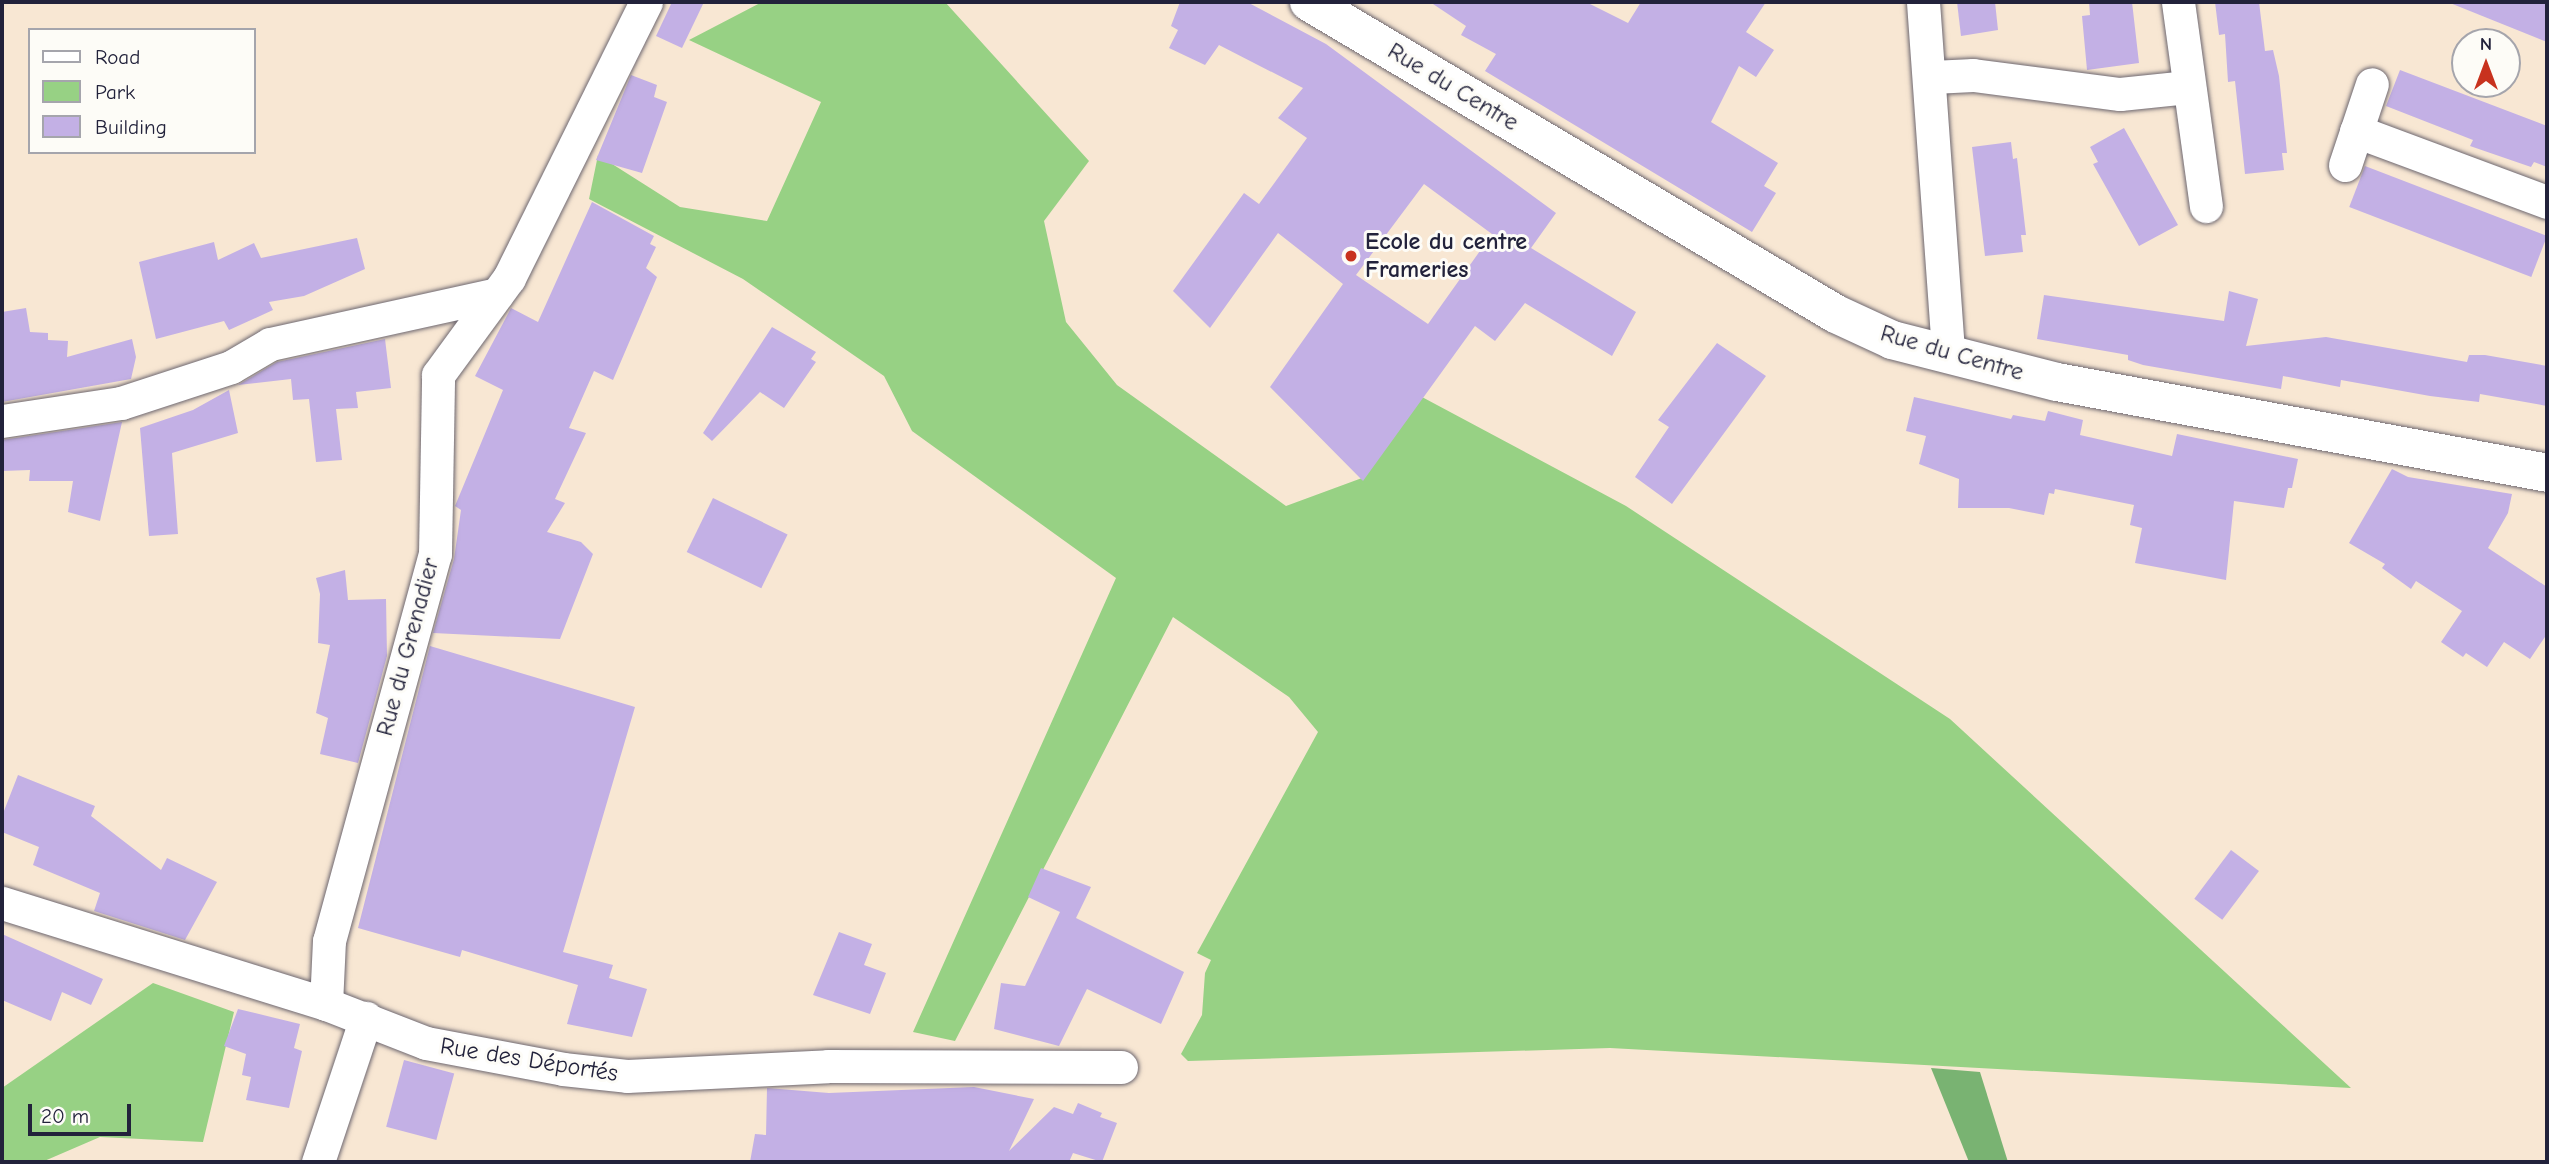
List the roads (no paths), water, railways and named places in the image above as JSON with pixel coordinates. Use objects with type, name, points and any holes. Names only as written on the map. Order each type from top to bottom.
[{"type":"street","name":"Rue du Grenadier","points":[[326,1004],[329,941],[435,554],[438,375],[498,294],[646,2]]},
{"type":"street","name":"Rue du Centre","points":[[1309,2],[1836,314],[1892,340],[2057,382],[2547,473]]},
{"type":"street","points":[[1923,2],[1932,77],[1948,355]]},
{"type":"street","points":[[2178,2],[2206,206]]},
{"type":"street","points":[[1932,77],[1973,75],[2120,94],[2188,87]]},
{"type":"street","points":[[2345,165],[2372,84]]},
{"type":"street","points":[[2356,131],[2547,202]]},
{"type":"street","points":[[2,421],[121,402],[231,367],[270,344],[498,294]]},
{"type":"street","name":"Rue des Déportés","points":[[2,903],[326,1004],[426,1043],[627,1076],[828,1066],[1121,1067]]},
{"type":"street","points":[[318,1162],[366,1018]]},
{"type":"place","name":"Ecole du centre Frameries","points":[[1351,256]]}]
